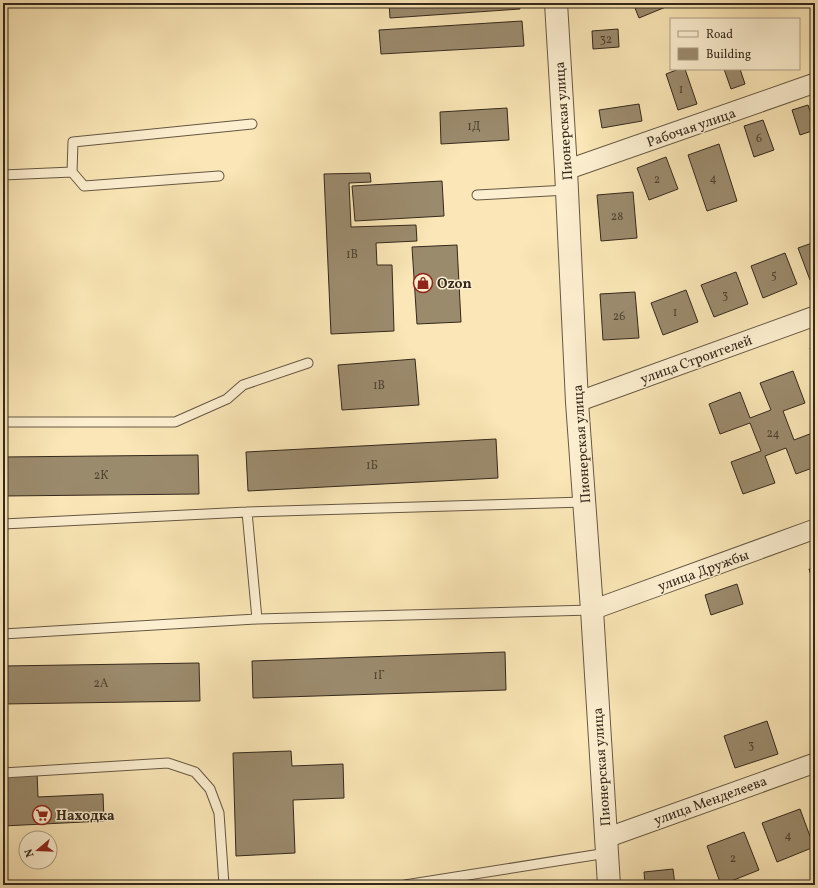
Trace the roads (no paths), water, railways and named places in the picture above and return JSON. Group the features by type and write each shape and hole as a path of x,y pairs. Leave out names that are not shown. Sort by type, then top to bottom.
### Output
{"street":[{"name":"Пионерская улица","path":"556,3 567,180 577,402 592,610 609,885"},
{"name":"Рабочая улица","path":"567,180 815,83"},
{"name":"улица Строителей","path":"577,402 815,316"},
{"name":"улица Дружбы","path":"592,610 815,529"},
{"name":"улица Менделеева","path":"606,845 815,763"}],"lane":[{"path":"220,176 84,186 72,172 73,142 252,124"},
{"path":"3,176 72,172"},
{"path":"477,195 567,180"},
{"path":"3,422 175,422 227,399 244,385 308,364"},
{"path":"3,524 247,512 584,502"},
{"path":"247,512 257,620"},
{"path":"3,634 257,620 592,610"},
{"path":"3,773 168,763 195,772 210,789 219,814 224,885"},
{"path":"405,885 606,845"}],"place":[{"name":"Ozon","path":"423,283"},
{"name":"Находка","path":"42,815"}]}
